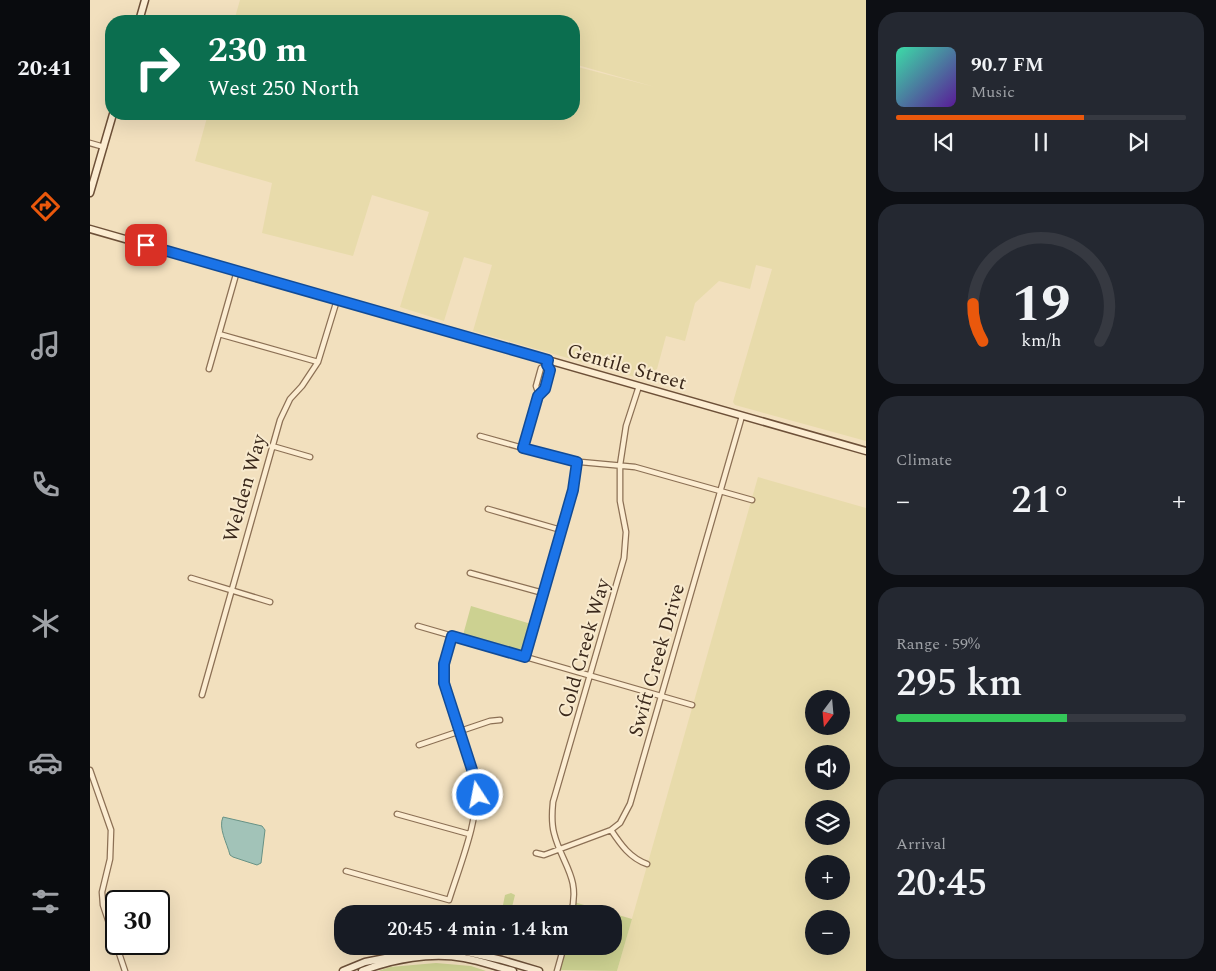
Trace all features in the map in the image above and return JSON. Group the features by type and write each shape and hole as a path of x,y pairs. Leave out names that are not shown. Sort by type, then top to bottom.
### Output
{"main road":[{"path":"141,15 146,0"},
{"path":"90,193 111,120"},
{"name":"Gentile Street","path":"90,229 548,363 638,386 866,451"},
{"path":"343,971 365,962 431,949 467,952 539,971"},
{"path":"362,971 400,960 431,956 463,958 513,971"}],"street":[{"path":"90,143 104,147"},
{"path":"209,369 237,271"},
{"name":"Welden Way","path":"202,695 280,420 290,399 302,386 318,362 337,300"},
{"path":"219,334 318,362"},
{"path":"523,448 538,396 536,386 541,368 548,363 550,370 545,389 538,396"},
{"name":"Cold Creek Way","path":"573,905 575,888 552,823 553,802 624,558 626,532 620,501 620,465 626,426 638,386"},
{"name":"Swift Creek Drive","path":"612,830 620,823 630,804 742,416"},
{"path":"480,436 577,462 635,467 752,500"},
{"path":"272,446 310,458"},
{"path":"525,657 573,490 577,462"},
{"path":"488,509 561,530"},
{"path":"470,573 543,593"},
{"path":"191,578 270,602"},
{"path":"418,626 692,704"},
{"path":"346,871 449,900 476,811 478,795 476,782 444,683 444,664 452,636"},
{"path":"419,745 460,733 490,721 500,720"},
{"path":"90,770 111,830 110,859 103,886 103,905 125,971"},
{"path":"396,814 469,834"},
{"path":"536,853 544,855 612,830 637,864 647,864"},
{"path":"558,970 562,955"}],"shaded area":[{"path":"240,0 866,0 866,441 735,405 733,402 772,269 756,265 750,289 719,281 695,303 685,341 666,336 657,369 638,378 473,331 492,265 464,257 444,321 400,307 429,212 372,195 353,256 262,233 272,183 195,161 206,120 580,120 580,68 655,87 580,66 580,15 236,15"},
{"path":"758,477 866,508 866,971 617,971"}],"green space":[{"path":"471,606 531,624 523,649 519,652 463,635"},
{"path":"511,893 515,895 512,905 503,905 505,895"},
{"path":"574,902 584,905 573,905"},
{"path":"622,916 632,919 622,954"},
{"path":"561,955 622,955 617,971 557,970"},
{"path":"436,963 471,966 486,971 378,971 390,967"}],"water":[{"path":"223,817 262,826 265,830 261,863 257,865 230,855 222,831"}],"route":[{"path":"146,245 548,360 547,365 550,370 545,389 538,396 523,448 577,462 573,490 525,657 452,636 444,664 444,683 476,782 478,795"}]}
